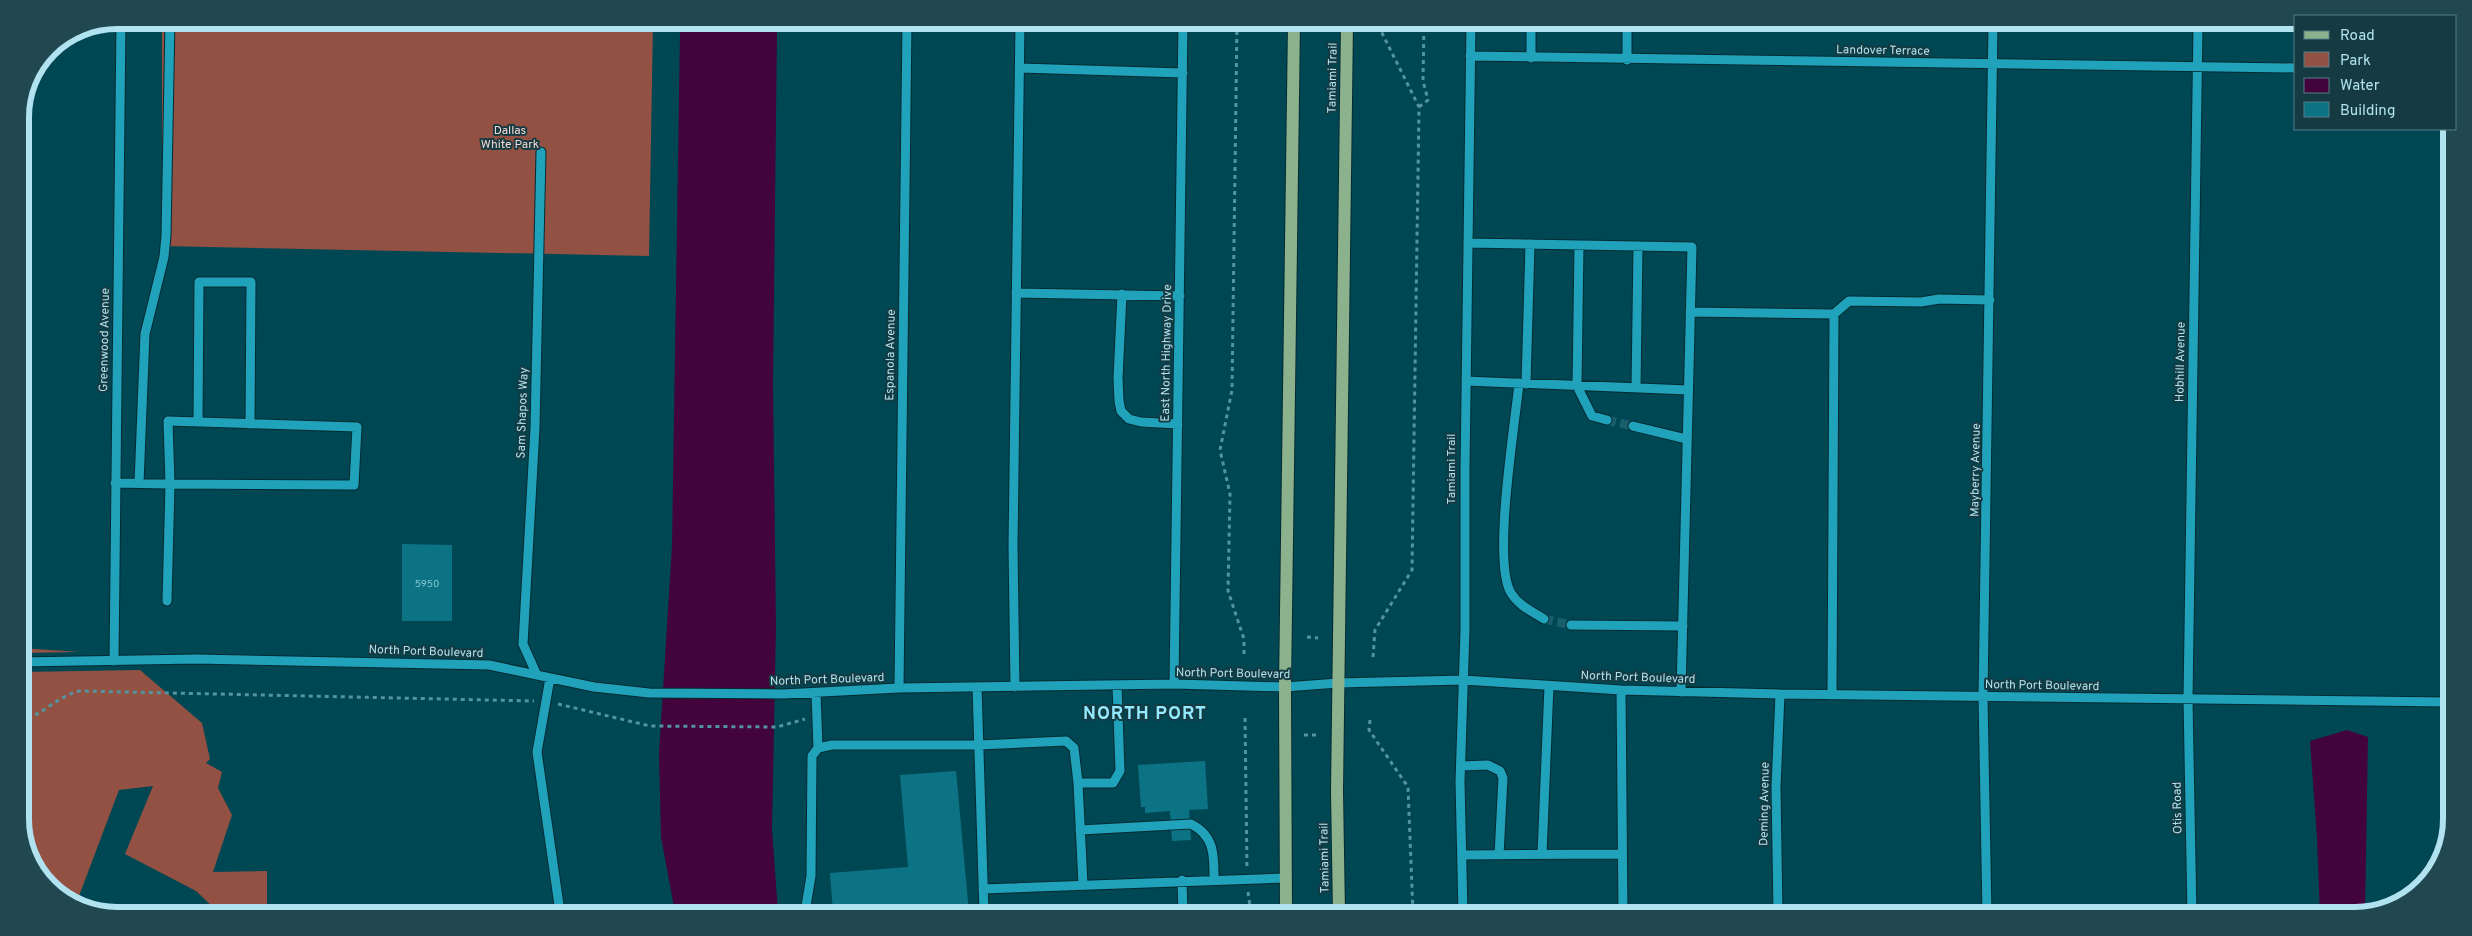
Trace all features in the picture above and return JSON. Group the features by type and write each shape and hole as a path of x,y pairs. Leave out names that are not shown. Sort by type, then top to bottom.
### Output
{"main road":[{"path":"1286,907 1285,687 1294,29"},
{"name":"Tamiami Trail","path":"1339,907 1338,683 1346,29"}],"street":[{"name":"Greenwood Avenue","path":"114,660 121,29"},
{"path":"139,483 144,334 164,257 166,236 170,29"},
{"name":"Espanola Avenue","path":"898,688 907,29"},
{"path":"1015,687 1013,546 1020,29"},
{"name":"East North Highway Drive","path":"1174,684 1183,29"},
{"name":"Tamiami Trail","path":"1463,907 1461,766 1465,630 1471,29"},
{"path":"1531,29 1531,58"},
{"path":"1627,29 1627,60"},
{"name":"Mayberry Avenue","path":"1986,907 1983,696 1993,29"},
{"name":"Hobhill Avenue","path":"2188,699 2198,29"},
{"name":"Landover Terrace","path":"1470,56 1627,60 2294,68"},
{"path":"1020,68 1183,73"},
{"name":"Sam Shapos Way","path":"536,673 523,644 535,428 541,152"},
{"path":"1468,243 1692,247 1682,692"},
{"path":"1530,244 1523,383 1505,515 1504,573 1510,592 1518,602 1544,619"},
{"path":"1579,245 1577,386 1592,416 1607,420"},
{"path":"1636,388 1638,246"},
{"path":"198,421 199,282 251,282 250,424"},
{"path":"1016,293 1180,296"},
{"path":"1122,294 1118,378 1121,411 1129,419 1141,422 1178,424"},
{"path":"1690,312 1834,314 1849,301 1921,302 1939,298 1990,300"},
{"path":"1832,694 1834,314"},
{"path":"1466,381 1688,390"},
{"path":"115,483 170,484 354,485 357,427 168,421 170,484 167,601"},
{"path":"1633,426 1687,440"},
{"path":"1571,625 1683,626"},
{"name":"North Port Boulevard","path":"29,662 114,660 489,665 536,673 550,678 594,687 649,693 783,694 898,688 1174,684 1285,687 1338,683 1463,680 1682,692 2443,702"},
{"path":"550,678 537,752 559,907"},
{"path":"1078,783 1113,783 1120,771 1117,685"},
{"path":"1542,854 1549,686"},
{"path":"977,687 984,907"},
{"path":"1620,690 1623,907"},
{"path":"806,907 811,876 812,756 818,748 816,693"},
{"name":"Deming Avenue","path":"1778,907 1776,787 1780,694"},
{"name":"Otis Road","path":"2188,699 2192,907"},
{"path":"818,748 832,745 979,745 1066,741 1074,748 1078,783 1083,884"},
{"path":"1461,766 1488,764 1500,771 1503,778 1498,855"},
{"path":"1080,830 1191,824 1203,832 1212,845 1214,879"},
{"path":"1462,855 1622,854"},
{"path":"983,888 1285,878"},
{"path":"1182,880 1183,907"}],"path":[{"path":"1238,29 1232,390 1220,450 1230,494 1228,590 1244,639 1244,655"},
{"path":"1373,657 1375,630 1412,570 1419,107 1380,29"},
{"path":"1419,107 1428,100 1423,81 1424,29"},
{"path":"1307,637 1318,638"},
{"path":"29,717 58,698 80,691 546,701 650,726 777,727 807,718 817,718"},
{"path":"1245,718 1247,879 1250,907"},
{"path":"1370,720 1370,730 1408,787 1413,907"},
{"path":"1304,735 1317,735"}],"green space":[{"name":"Dallas White Park","path":"162,29 653,29 649,256 162,246"},
{"path":"29,649 80,652 29,653"},
{"path":"140,670 202,723 210,759 206,763 222,772 218,788 232,815 213,872 267,871 267,907 213,907 196,891 125,854 153,786 119,790 78,898 54,882 35,853 30,837 29,672"}],"water":[{"path":"777,29 773,385 776,627 772,829 778,907 674,907 661,837 659,754 672,546 680,32"},
{"path":"2347,730 2368,737 2365,906 2320,907 2310,741"}],"building":[{"path":"402,544 452,545 452,621 402,621"},
{"path":"1205,761 1208,809 1189,810 1191,840 1172,841 1170,811 1145,813 1145,807 1141,807 1138,765"},
{"path":"956,771 968,907 833,907 830,873 908,867 900,775"}],"tunnel":[{"path":"1607,420 1633,426"},
{"path":"1544,619 1571,625"}],"district":[{"name":"NORTH PORT","path":"1145,713"}]}
